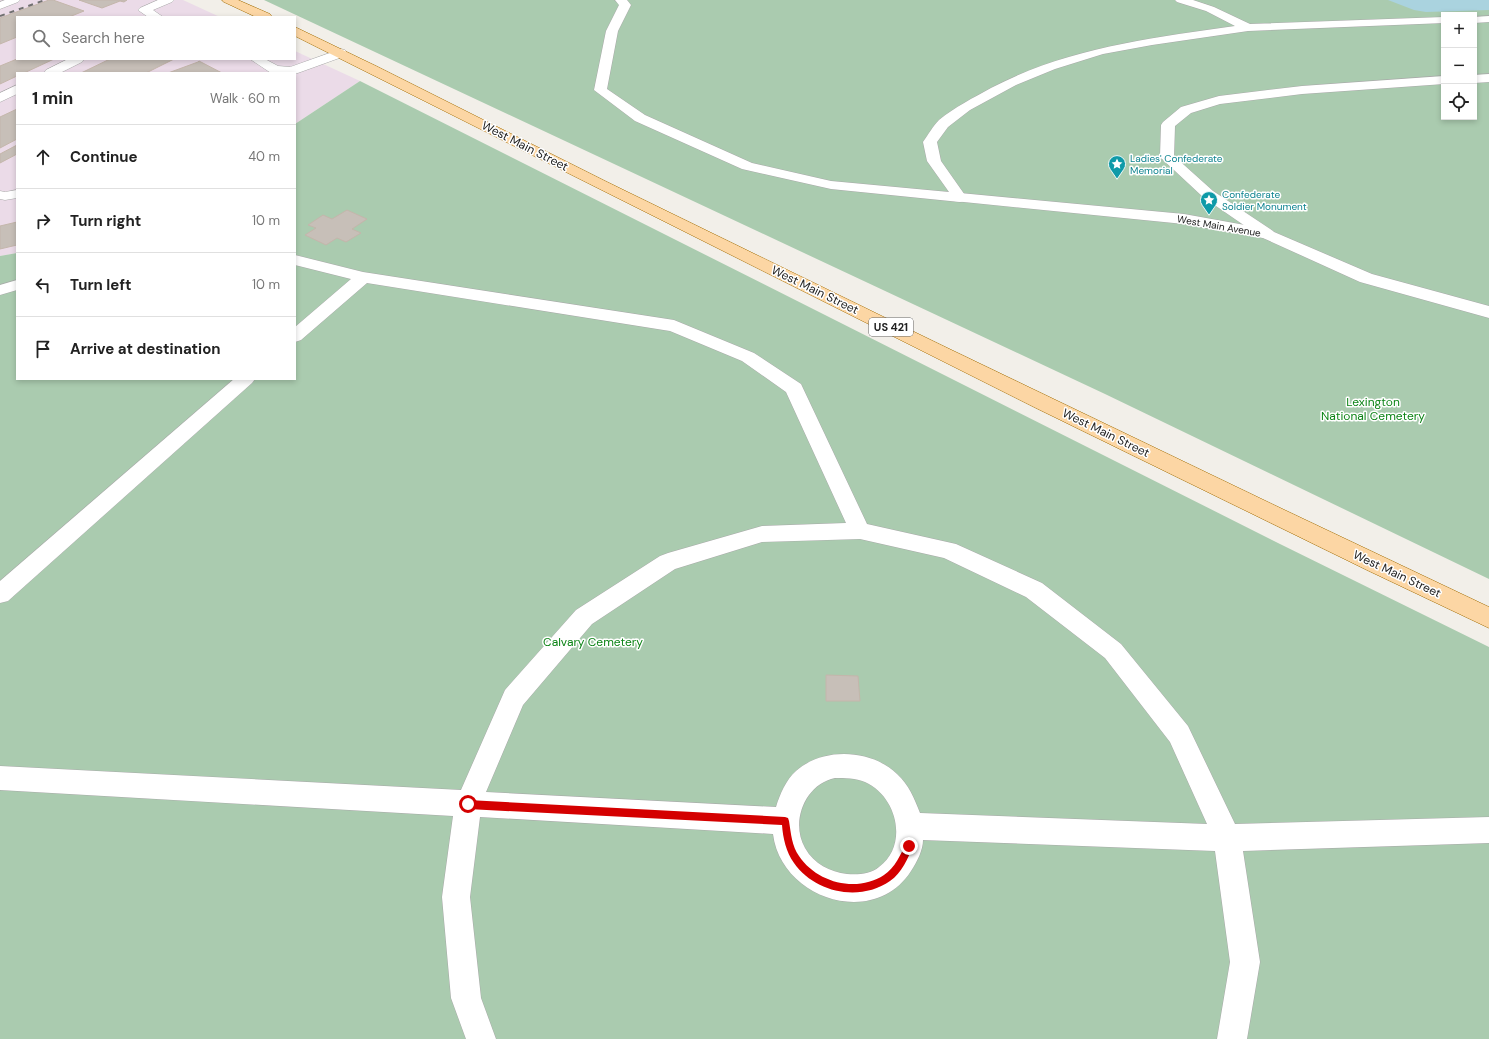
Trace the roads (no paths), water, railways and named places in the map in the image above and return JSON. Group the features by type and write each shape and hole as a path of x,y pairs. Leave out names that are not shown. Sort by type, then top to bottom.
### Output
{"main road":[{"path":"228,0 264,16"},
{"name":"West Main Street","path":"296,31 598,183 1262,510 1489,618"}],"street":[{"name":"West Main Avenue","path":"960,198 1184,220 1267,234 1366,278 1489,312"}],"lane":[{"path":"0,6 14,0"},
{"path":"155,16 144,10 168,0"},
{"path":"621,0 625,5 612,31 600,90 640,118 747,166 831,185 960,198"},
{"path":"1181,0 1210,10 1248,28"},
{"path":"960,198 934,161 930,142 943,124 965,107 1012,82 1051,66 1101,51 1152,41 1248,28 1441,20"},
{"path":"1477,20 1489,20"},
{"path":"258,60 276,70 291,71 341,53"},
{"path":"52,72 76,60"},
{"path":"1477,79 1489,78"},
{"path":"1267,234 1208,194 1167,157 1168,125 1186,110 1219,100 1302,90 1441,80"},
{"path":"0,98 16,90"},
{"path":"0,195 5,196 16,194"},
{"path":"296,260 363,277 674,326 748,357 794,388 860,531"},
{"path":"296,335 363,277"},
{"path":"0,290 16,285"},
{"path":"0,594 245,380"},
{"path":"481,1039 466,998 456,897 468,804 514,698 584,617 668,562 762,534 860,531 948,550 1034,590 1113,651 1179,734 1227,838 1245,962 1232,1039"},
{"path":"835,766 856,766 876,774 893,787 905,805 911,826 909,846 901,863 888,878 870,886 850,889 830,884 811,874 797,860 788,841 785,821 789,801 800,784 816,771 835,766"},
{"path":"0,778 785,821"},
{"path":"911,826 1227,838 1489,830"}],"water":[{"path":"1388,0 1489,0 1489,10 1426,12 1414,10"}],"railway":[{"path":"0,16 45,0"}],"place":[{"name":"Ladies' Confederate Memorial","path":"1117,179"},
{"name":"Confederate Soldier Monument","path":"1209,215"}],"park label":[{"name":"Lexington National Cemetery","path":"1373,409"},
{"name":"Calvary Cemetery","path":"593,642"}]}
